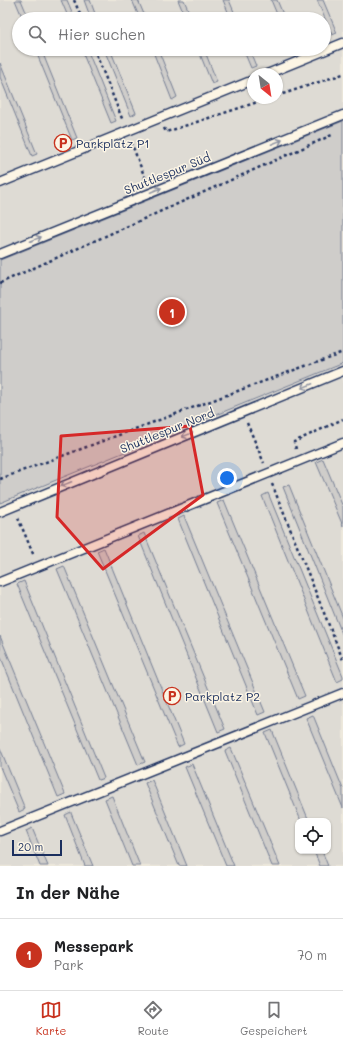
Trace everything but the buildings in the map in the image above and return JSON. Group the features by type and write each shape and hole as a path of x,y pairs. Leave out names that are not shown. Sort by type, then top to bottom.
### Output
{"lane":[{"path":"331,48 343,43"},
{"path":"282,68 311,56"},
{"path":"0,183 247,82"},
{"name":"Shuttlespur Süd","path":"0,254 343,115"},
{"name":"Shuttlespur Nord","path":"0,512 343,371"},
{"path":"0,582 343,443"},
{"path":"0,831 343,693"}],"path":[{"path":"74,0 79,12"},
{"path":"97,56 151,192"},
{"path":"283,94 343,74"},
{"path":"160,118 166,132 252,104"},
{"path":"0,283 336,133"},
{"path":"0,479 343,352"},
{"path":"242,412 343,660"},
{"path":"301,460 294,442 343,419"},
{"path":"14,506 38,566"}],"highlighted area":[{"path":"190,426 203,495 103,569 57,517 61,436"}],"shaded area":[{"path":"0,0 343,0 343,866 0,866"},
{"path":"15,0 21,0 26,12 20,12"},
{"path":"61,0 67,0 72,12 66,12"},
{"path":"84,0 90,0 94,12 88,12"},
{"path":"132,0 138,0 143,12 137,12"},
{"path":"178,0 184,0 189,12 183,12"},
{"path":"223,0 229,0 234,12 228,12"},
{"path":"271,0 277,0 282,12 276,12"},
{"path":"317,0 323,0 328,12 322,12"},
{"path":"331,19 337,33 332,35 331,33"},
{"path":"38,56 44,56 77,138 72,140"},
{"path":"84,56 90,56 116,121 111,123"},
{"path":"107,56 113,56 136,113 131,116"},
{"path":"155,56 161,56 177,97 172,100"},
{"path":"201,56 207,56 217,82 212,84"},
{"path":"246,56 252,56 256,66 251,68"},
{"path":"0,63 37,154 32,156 0,77"},
{"path":"343,121 343,363 0,503 0,260"},
{"path":"323,459 343,507 343,526 316,462"},
{"path":"289,485 343,618 343,636 283,487"},
{"path":"268,493 343,676 343,679 337,682 262,496"},
{"path":"224,500 305,696 298,699 217,503"},
{"path":"184,516 265,712 258,715 178,519"},
{"path":"144,533 225,729 218,732 138,536"},
{"path":"104,548 184,744 178,747 97,551"},
{"path":"64,566 145,762 138,765 57,569"},
{"path":"24,581 104,778 98,780 17,584"},
{"path":"0,636 65,794 58,797 0,655"},
{"path":"313,715 343,789 343,808 306,718"},
{"path":"272,730 308,818 300,818 265,733"},
{"path":"0,748 25,809 19,812 0,767"},
{"path":"231,748 280,866 272,866 225,751"},
{"path":"192,764 234,866 226,866 185,767"},
{"path":"152,780 187,866 179,866 145,783"},
{"path":"112,796 140,866 132,866 105,799"},
{"path":"71,812 93,866 85,866 65,815"},
{"path":"32,828 48,866 40,866 26,831"},
{"path":"315,854 323,854 328,866 320,866"}],"place":[{"name":"Parkplatz P1","path":"63,143"},
{"name":"Messepark","path":"172,312"},
{"name":"Parkplatz P2","path":"172,696"}]}
